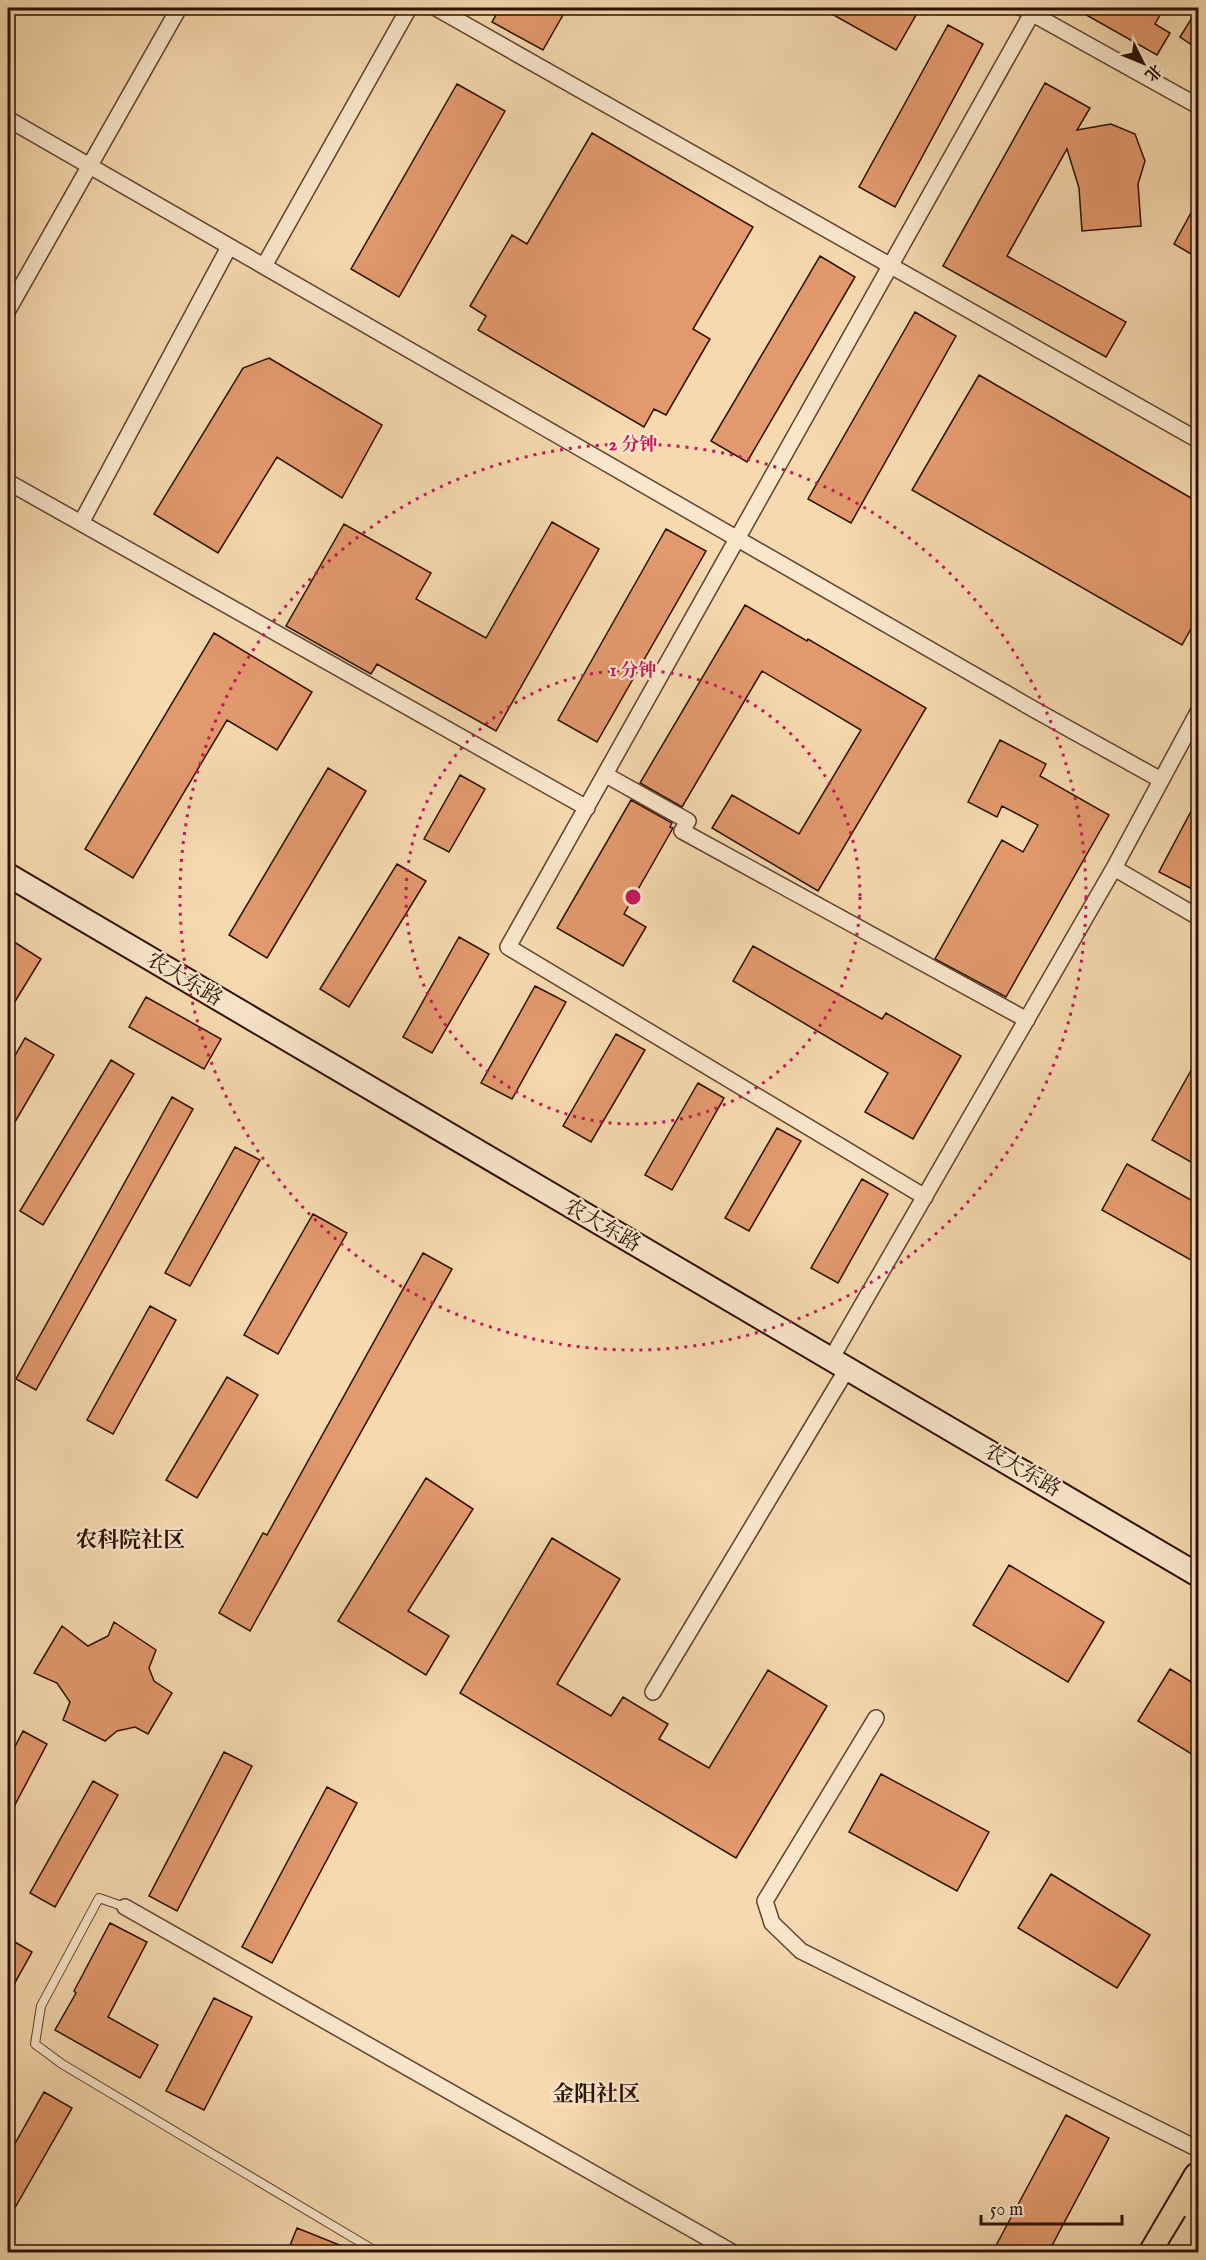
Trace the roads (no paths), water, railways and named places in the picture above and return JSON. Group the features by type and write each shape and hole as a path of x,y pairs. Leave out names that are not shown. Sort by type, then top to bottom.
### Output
{"highway":[{"path":"1154,2253 1198,2176"},
{"path":"1181,2253 1198,2224"}],"main road":[{"name":"农大东路","path":"8,876 1198,1575"}],"street":[{"path":"8,310 179,8"},
{"path":"264,266 409,8"},
{"path":"436,8 1198,440"},
{"path":"925,1197 508,947 890,265 1029,9 1198,106"},
{"path":"8,119 1035,710 1161,780"},
{"path":"81,523 229,247"},
{"path":"8,482 587,808"},
{"path":"653,1692 839,1364 925,1197 1114,868 1198,712"},
{"path":"606,775 688,821 682,831 1027,1020"},
{"path":"1114,868 1198,917"},
{"path":"876,1718 765,1901 772,1923 801,1951 1198,2149"},
{"path":"125,1907 732,2253"}],"lane":[{"path":"125,1907 99,1898 41,2006 35,2044 62,2064 377,2253"}],"district":[{"name":"农科院社区","path":"130,1541"},
{"name":"金阳社区","path":"596,2095"}]}
